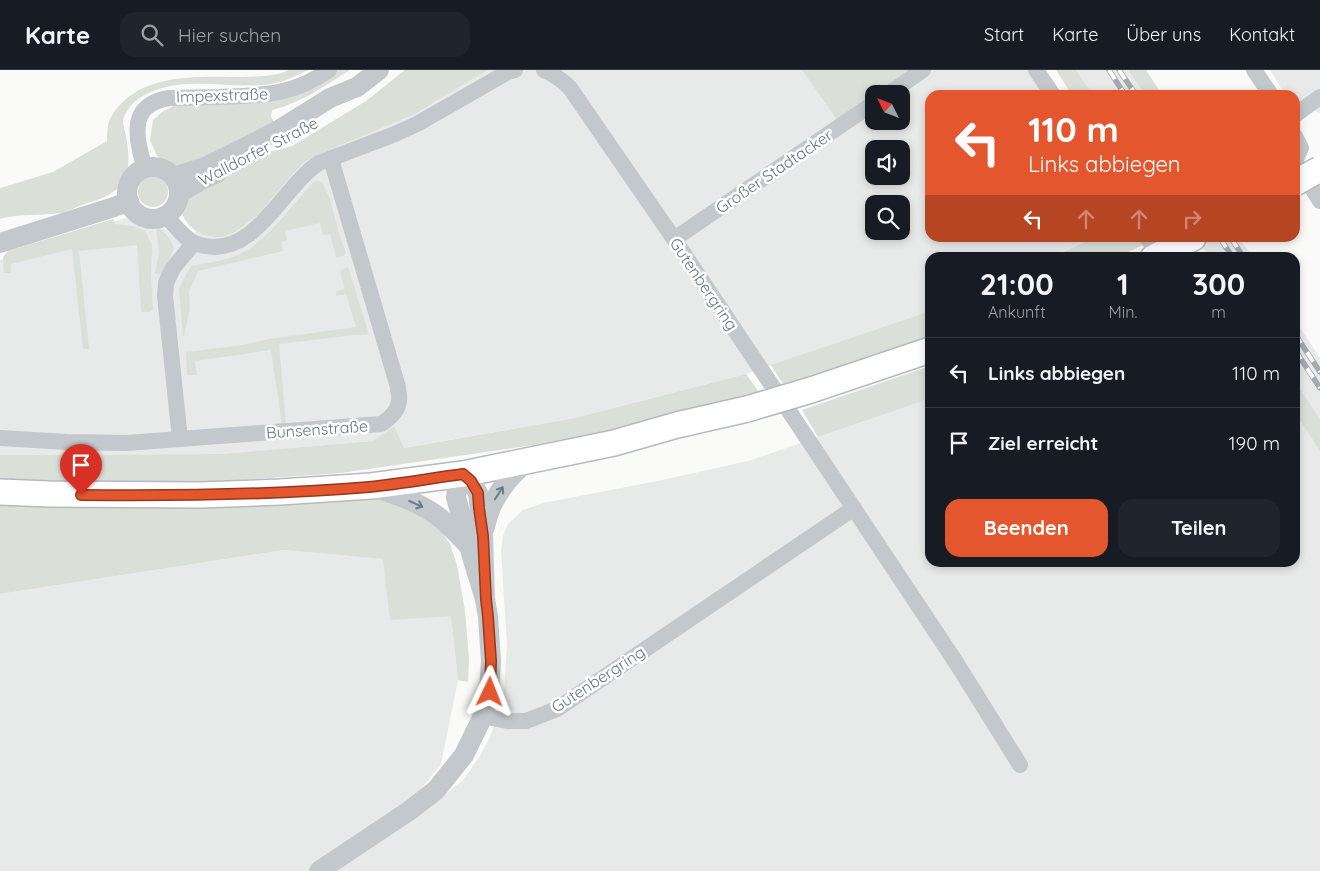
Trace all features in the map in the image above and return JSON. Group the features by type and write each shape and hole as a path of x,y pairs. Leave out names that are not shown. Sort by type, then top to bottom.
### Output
{"main road":[{"path":"1300,180 1320,169"},
{"path":"1150,246 1172,242"},
{"path":"0,492 201,495 280,492 370,486 463,474 614,443 677,425 746,409 812,390 925,352"}],"street":[{"name":"Impexstraße","path":"145,168 137,130 138,118 147,106 159,99 274,94 304,85 329,70"},
{"name":"Walldorfer Straße","path":"176,185 205,167 282,128 330,98 357,87 379,70"},
{"path":"166,216 194,243 214,248 227,246 239,240 264,221 310,169 319,163 417,124 508,72 516,70"},
{"name":"Gutenbergring","path":"544,70 551,73 570,88 674,239 957,664 1020,765"},
{"path":"901,85 922,70"},
{"path":"1036,70 1050,90"},
{"path":"1254,70 1268,90"},
{"path":"1300,111 1320,97"},
{"name":"Großer Stadtacker","path":"674,239 865,109"},
{"name":"Bunsenstraße","path":"0,438 127,443 381,424 390,419 399,401 398,387 331,159"},
{"path":"145,168 164,169 176,185 178,202 166,216 158,218 151,219 137,213 132,208 127,195 129,184 135,174 145,168"},
{"path":"1300,169 1320,200"},
{"path":"0,242 114,208 129,201"},
{"path":"180,439 165,296 166,283 173,268 194,243"},
{"path":"476,541 497,495 516,471 530,459"},
{"path":"319,871 436,790 464,755 483,716 490,692 491,661 486,599 476,541 478,493 471,481 463,474"},
{"path":"370,486 396,494 427,509 450,526 476,541"},
{"name":"Gutenbergring","path":"483,716 507,721 526,721 557,709 854,508"}],"shaded area":[{"path":"289,70 308,70 276,83 259,85 191,84 158,90 141,97 135,101 125,114 123,123 128,150 128,164 125,178 117,189 104,197 64,212 0,219 0,188 53,172 107,141 109,123 114,113 131,95 145,87 177,79 266,76"},
{"path":"334,70 350,70 303,98 272,110 271,117 276,125 233,146 180,167 170,165 157,156 150,140 153,120 162,112 177,104 213,103"},
{"path":"405,70 488,70 413,115 315,156 305,162 258,215 235,232 224,237 204,235 196,231 184,218 181,209 183,201 205,182 272,151 292,146 366,101"},
{"path":"488,70 802,70 838,120 865,102 865,130 910,130 910,85 891,85 913,70 1031,70 1044,90 925,90 925,242 1084,242 1061,252 925,252 925,313 746,374 575,418 403,448 394,426 373,441 221,454 0,455 0,260 75,233 126,218 164,228 180,242 196,231 213,237 224,237 235,232 258,215 305,162 315,156 413,115"},
{"path":"802,70 913,70 891,85 865,85 865,102 838,121"},
{"path":"1056,70 1076,70 1090,90 1069,90"},
{"path":"1076,70 1128,70 1142,90 1090,90"},
{"path":"1128,70 1146,70 1159,90 1142,90"},
{"path":"1270,70 1320,70 1320,113 1300,105 1300,90 1283,90"},
{"path":"153,177 164,181 168,192 164,203 153,207 142,203 138,192 142,181"},
{"path":"315,181 322,182 330,199 346,253 343,256 336,257 330,234 323,235 320,223 285,231 287,240 281,242 283,251 198,271 189,292 190,307 183,336 179,289 191,266 228,259 245,251 277,224"},
{"path":"113,219 115,224 133,226 145,231 152,245 153,309 150,312 142,312 141,310 137,245 79,251 89,349 83,349 72,249 11,264 11,273 4,273 3,257 8,251"},
{"path":"156,227 167,236 174,248 162,275 155,273 159,253"},
{"path":"1084,242 1144,242 1145,244 1128,252 1063,252"},
{"path":"1198,242 1242,242 1249,252 1206,252"},
{"path":"348,267 369,335 279,344 286,424 282,424 271,350 195,361 197,375 187,375 186,352 356,327 346,294 336,296 336,292 345,289 340,272"},
{"path":"925,313 925,341 783,384 771,365"},
{"path":"1300,328 1320,358 1320,419 1300,389"},
{"path":"925,368 925,400 906,407 818,437 802,410"},
{"path":"746,374 759,392 703,410 534,445 341,473 164,485 0,483 0,455 221,454 373,441 394,426 404,448 575,418"},
{"path":"1300,389 1320,419 1320,451 1300,421"},
{"path":"925,400 925,567 1300,567 1300,421 1320,451 1320,871 0,871 0,594 284,550 384,559 451,616 458,680 441,764 379,841 463,780 480,756 491,735 504,693 507,644 501,551 503,536 508,524 523,510 543,503 658,481 748,461"},
{"path":"381,499 416,510 441,531 450,544 457,565 465,611 469,658 468,682 458,680 451,616 390,620 383,559 284,550 0,594 0,502 294,505"}],"railway":[{"path":"1109,70 1122,90"},
{"path":"1119,70 1133,90"},
{"path":"1223,242 1229,252"},
{"path":"1234,242 1240,252"},
{"path":"1300,342 1320,372"},
{"path":"1300,358 1320,388"}],"route":[{"path":"81,495 201,495 280,492 370,486 463,474 471,481 478,493 483,536 491,661 490,692"}]}
